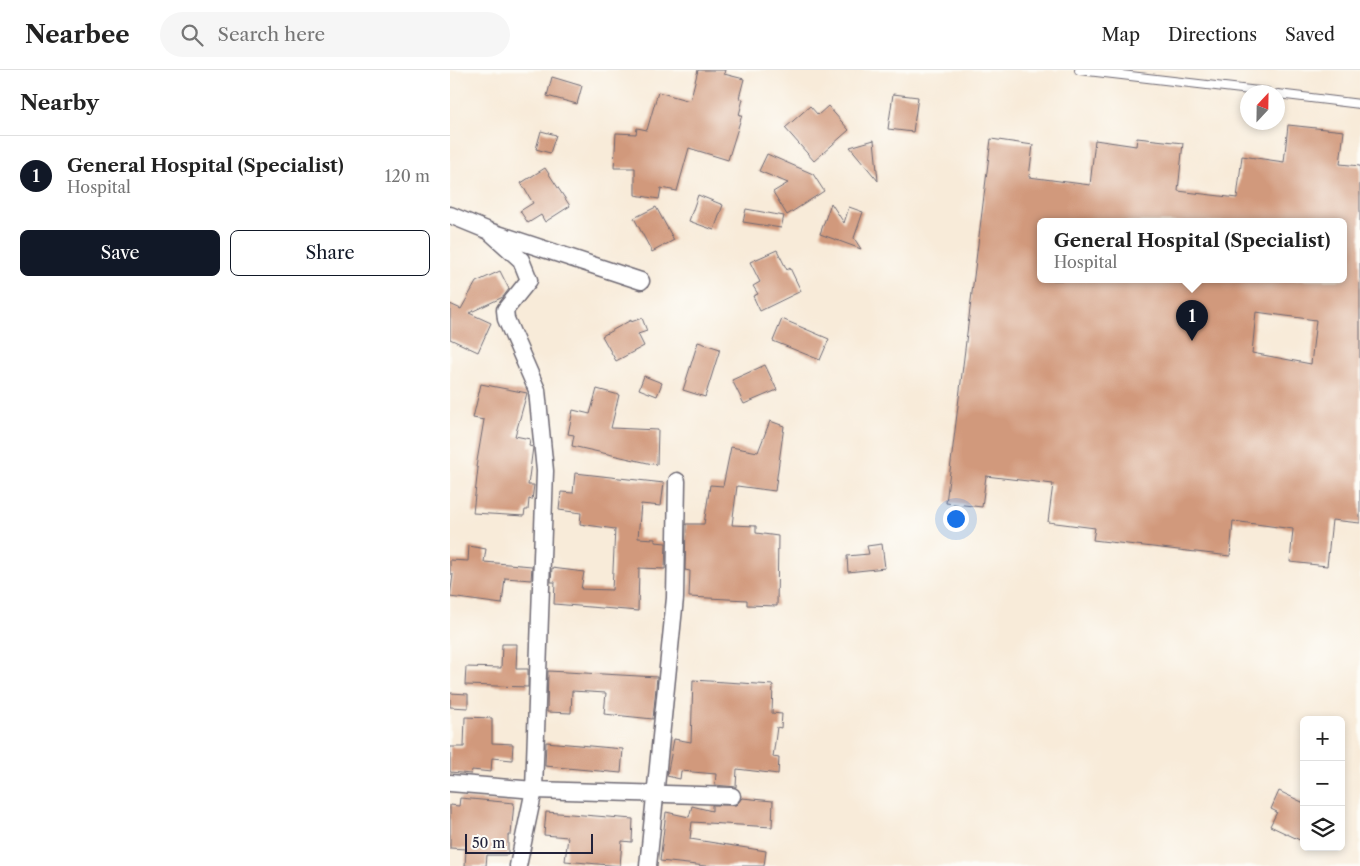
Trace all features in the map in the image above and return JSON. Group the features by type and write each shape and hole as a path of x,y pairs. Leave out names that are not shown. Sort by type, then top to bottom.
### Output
{"street":[{"path":"450,215 489,231 641,281"},
{"path":"489,231 521,260 529,280 505,310 506,319 537,390 544,471 534,790 518,866"},
{"path":"648,866 675,598 677,481"},
{"path":"450,783 534,790 732,796"}],"lane":[{"path":"1079,70 1240,89"},
{"path":"1285,95 1360,104"}],"building":[{"path":"698,70 725,70 724,74 744,79 739,98 743,99 739,115 742,115 728,160 689,148 677,191 661,188 659,199 635,195 635,168 614,168 616,133 636,134 637,128 647,130 658,92 690,101"},
{"path":"552,77 582,86 577,104 547,96"},
{"path":"893,94 918,97 913,132 888,129"},
{"path":"810,106 818,115 828,106 849,130 814,161 785,128"},
{"path":"1288,125 1344,131 1340,164 1360,166 1360,523 1332,520 1327,566 1290,562 1293,529 1233,521 1230,556 1093,540 1095,528 1048,522 1053,484 986,476 982,507 946,503 991,139 1033,145 1029,177 1090,185 1095,140 1136,146 1137,138 1183,143 1178,191 1237,198 1242,156 1284,162","holes":["1256,312 1316,320 1311,364 1252,353"]},
{"path":"541,131 556,135 550,153 536,149"},
{"path":"874,140 878,181 850,147"},
{"path":"767,154 813,174 824,191 787,215 773,192 788,183 759,171"},
{"path":"545,168 570,206 545,222 541,215 528,223 520,211 533,203 521,183"},
{"path":"698,195 723,205 714,230 689,221"},
{"path":"831,203 844,223 849,207 863,212 854,238 861,249 820,234"},
{"path":"656,207 674,240 652,252 634,218"},
{"path":"746,209 784,216 781,228 743,222"},
{"path":"777,250 787,270 790,268 801,291 760,311 753,296 758,294 753,286 760,282 750,262"},
{"path":"500,271 509,289 503,297 469,313 491,323 478,352 450,339 450,304 461,309 476,282"},
{"path":"642,318 647,331 638,334 644,346 616,361 602,336 631,320 631,322"},
{"path":"782,319 829,339 820,360 773,341"},
{"path":"698,342 720,349 705,397 683,390"},
{"path":"765,365 777,390 744,404 732,380"},
{"path":"644,376 662,383 657,396 639,389"},
{"path":"481,384 527,393 515,436 530,439 529,446 533,447 528,485 534,485 532,500 529,499 528,510 525,510 524,516 473,513 478,468 476,467 484,420 473,418"},
{"path":"597,389 619,395 611,428 658,430 657,465 572,446 574,435 568,434 573,410 590,414"},
{"path":"770,421 784,426 775,491 737,486 732,525 756,526 756,533 778,536 777,606 747,605 747,600 689,597 690,571 685,570 686,524 704,524 710,485 723,486 731,447 758,452"},
{"path":"575,473 664,483 661,506 641,504 638,538 655,539 655,542 666,543 665,569 639,568 638,611 554,604 555,582 551,582 552,568 584,572 581,589 612,590 615,529 580,524 581,513 559,510 561,492 573,493"},
{"path":"882,544 885,568 848,572 847,556 869,554 867,546"},
{"path":"469,546 486,549 484,562 532,566 531,580 505,578 502,604 450,597 453,574 450,574 450,560 468,561"},
{"path":"502,644 517,644 516,669 528,669 528,687 465,685 466,667 501,668"},
{"path":"548,671 657,677 653,719 604,714 606,693 572,691 571,713 547,712"},
{"path":"693,680 773,685 772,713 782,714 781,728 777,727 773,757 779,758 778,774 737,769 736,787 715,785 716,774 681,771 680,779 667,776 674,739 691,742"},
{"path":"450,693 468,694 468,708 450,707"},
{"path":"465,717 492,718 492,743 513,744 512,760 492,758 491,772 472,770 471,774 450,772 450,747 464,747"},
{"path":"546,742 623,749 621,773 545,766"},
{"path":"1279,791 1300,801 1300,840 1270,826 1277,812 1271,809"},
{"path":"460,798 514,803 511,835 508,835 508,855 487,855 486,866 465,866 466,849 450,848 450,805 459,806"},
{"path":"742,798 773,801 772,827 692,822 690,839 766,851 764,866 706,866 660,861 666,812 689,817 692,806 712,811 712,805 736,805"},
{"path":"546,812 633,819 632,842 622,841 620,866 565,861 568,837 544,835"}],"place":[{"name":"General Hospital (Specialist)","path":"1192,341"}]}
